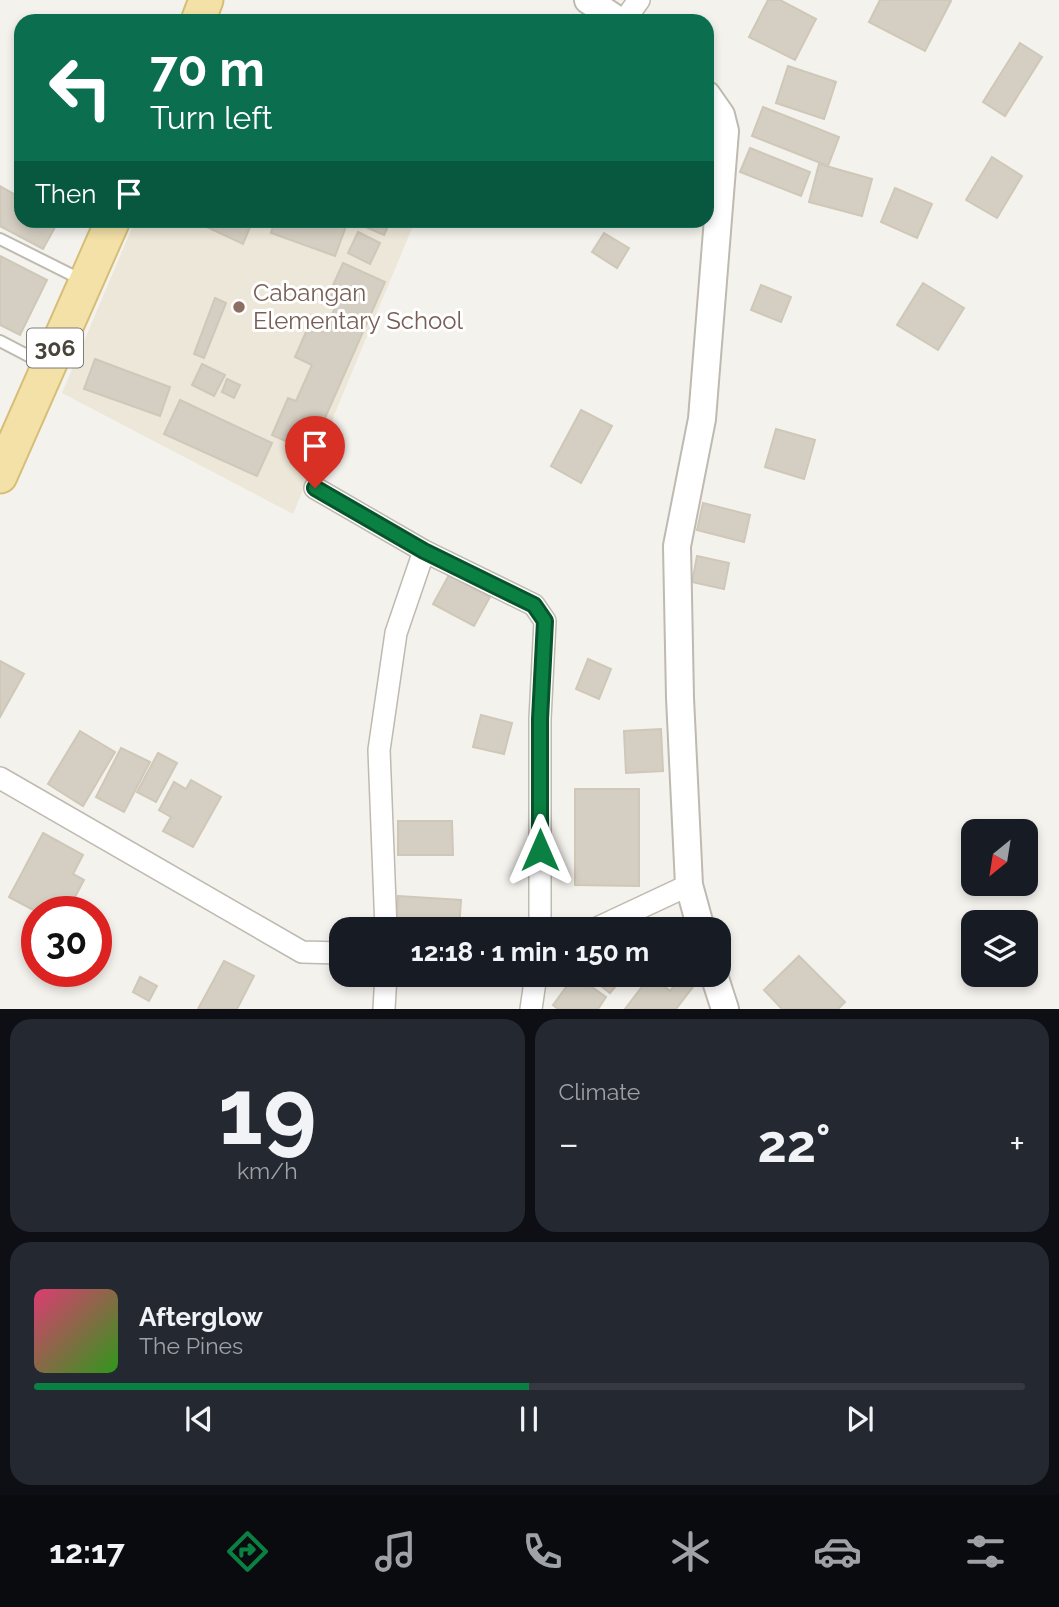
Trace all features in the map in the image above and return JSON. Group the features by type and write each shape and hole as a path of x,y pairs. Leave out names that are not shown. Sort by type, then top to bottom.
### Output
{"main road":[{"name":"306","path":"0,476 110,228"}],"street":[{"path":"588,0 611,14"},
{"path":"628,14 639,0"},
{"path":"698,917 689,885 677,546 702,419 725,131 721,114 714,104"},
{"path":"315,488 424,551 534,605 545,621 540,719 540,917"},
{"path":"386,917 379,750 396,633 424,551"},
{"path":"0,778 302,952 329,953"},
{"path":"621,917 689,885"},
{"path":"384,1009 385,987"},
{"path":"531,1009 534,987"},
{"path":"717,987 725,1009"}],"lane":[{"path":"0,239 86,282"},
{"path":"0,341 47,365"}],"shaded area":[{"name":"Cabangan Elementary School","path":"132,228 412,228 293,514 62,393"}],"building":[{"path":"768,0 780,0 816,19 795,60 749,37"},
{"path":"880,0 951,1 925,51 869,22"},
{"path":"1020,43 1042,57 1005,116 983,102"},
{"path":"788,66 836,82 824,119 776,103"},
{"path":"763,107 839,137 828,166 752,136"},
{"path":"750,148 810,172 801,196 740,172"},
{"path":"992,157 1022,176 997,218 966,200"},
{"path":"819,164 872,179 862,216 809,202"},
{"path":"0,186 14,194 14,228 55,228 43,249 0,226"},
{"path":"895,188 932,204 917,238 881,222"},
{"path":"209,228 250,228 243,244"},
{"path":"273,228 345,228 335,256 271,233"},
{"path":"368,228 387,228 384,235"},
{"path":"358,232 380,243 370,264 348,253"},
{"path":"604,233 629,248 617,268 592,252"},
{"path":"0,256 47,280 20,335 0,325"},
{"path":"343,263 385,282 310,452 272,435 288,398 296,401 312,365 295,357 309,325 324,332 339,299 329,294"},
{"path":"923,283 964,308 938,350 897,325"},
{"path":"761,285 791,297 781,322 751,310"},
{"path":"215,298 226,303 204,358 194,354"},
{"path":"95,359 170,387 160,416 84,389"},
{"path":"202,364 225,375 214,396 192,385"},
{"path":"227,379 240,385 234,398 222,392"},
{"path":"180,400 272,443 257,476 164,434"},
{"path":"581,410 612,426 581,483 551,466"},
{"path":"776,429 815,440 804,479 765,467"},
{"path":"703,503 750,515 744,542 697,530"},
{"path":"697,556 729,563 724,589 692,582"},
{"path":"449,575 490,597 474,626 433,604"},
{"path":"588,659 611,669 599,699 576,689"},
{"path":"0,661 24,674 0,717"},
{"path":"481,715 512,723 504,754 473,747"},
{"path":"661,729 663,771 626,773 624,731"},
{"path":"80,731 115,752 83,806 48,784"},
{"path":"121,748 150,762 124,812 96,797"},
{"path":"158,753 177,763 156,802 137,792"},
{"path":"191,780 221,797 193,847 163,831 171,817 159,810 174,782 186,789"},
{"path":"575,789 639,789 639,886 575,885"},
{"path":"398,821 452,821 453,855 398,855"},
{"path":"43,833 83,855 73,874 84,880 76,896 21,896 21,903 9,897"},
{"path":"398,896 461,900 460,917 397,917"},
{"path":"799,956 845,1002 838,1009 782,1009 764,990"},
{"path":"224,961 254,976 237,1009 198,1009"},
{"path":"140,977 157,986 149,1001 133,992"},
{"path":"566,987 592,987 606,997 598,1009 558,1009 553,1005"},
{"path":"602,987 615,987 610,993"},
{"path":"642,987 665,987 670,991 673,987 693,987 676,1009 625,1009"}],"place":[{"name":"Cabangan Elementary School","path":"239,307"}],"route":[{"path":"315,488 424,551 534,605 545,621 540,719 540,850"}]}
